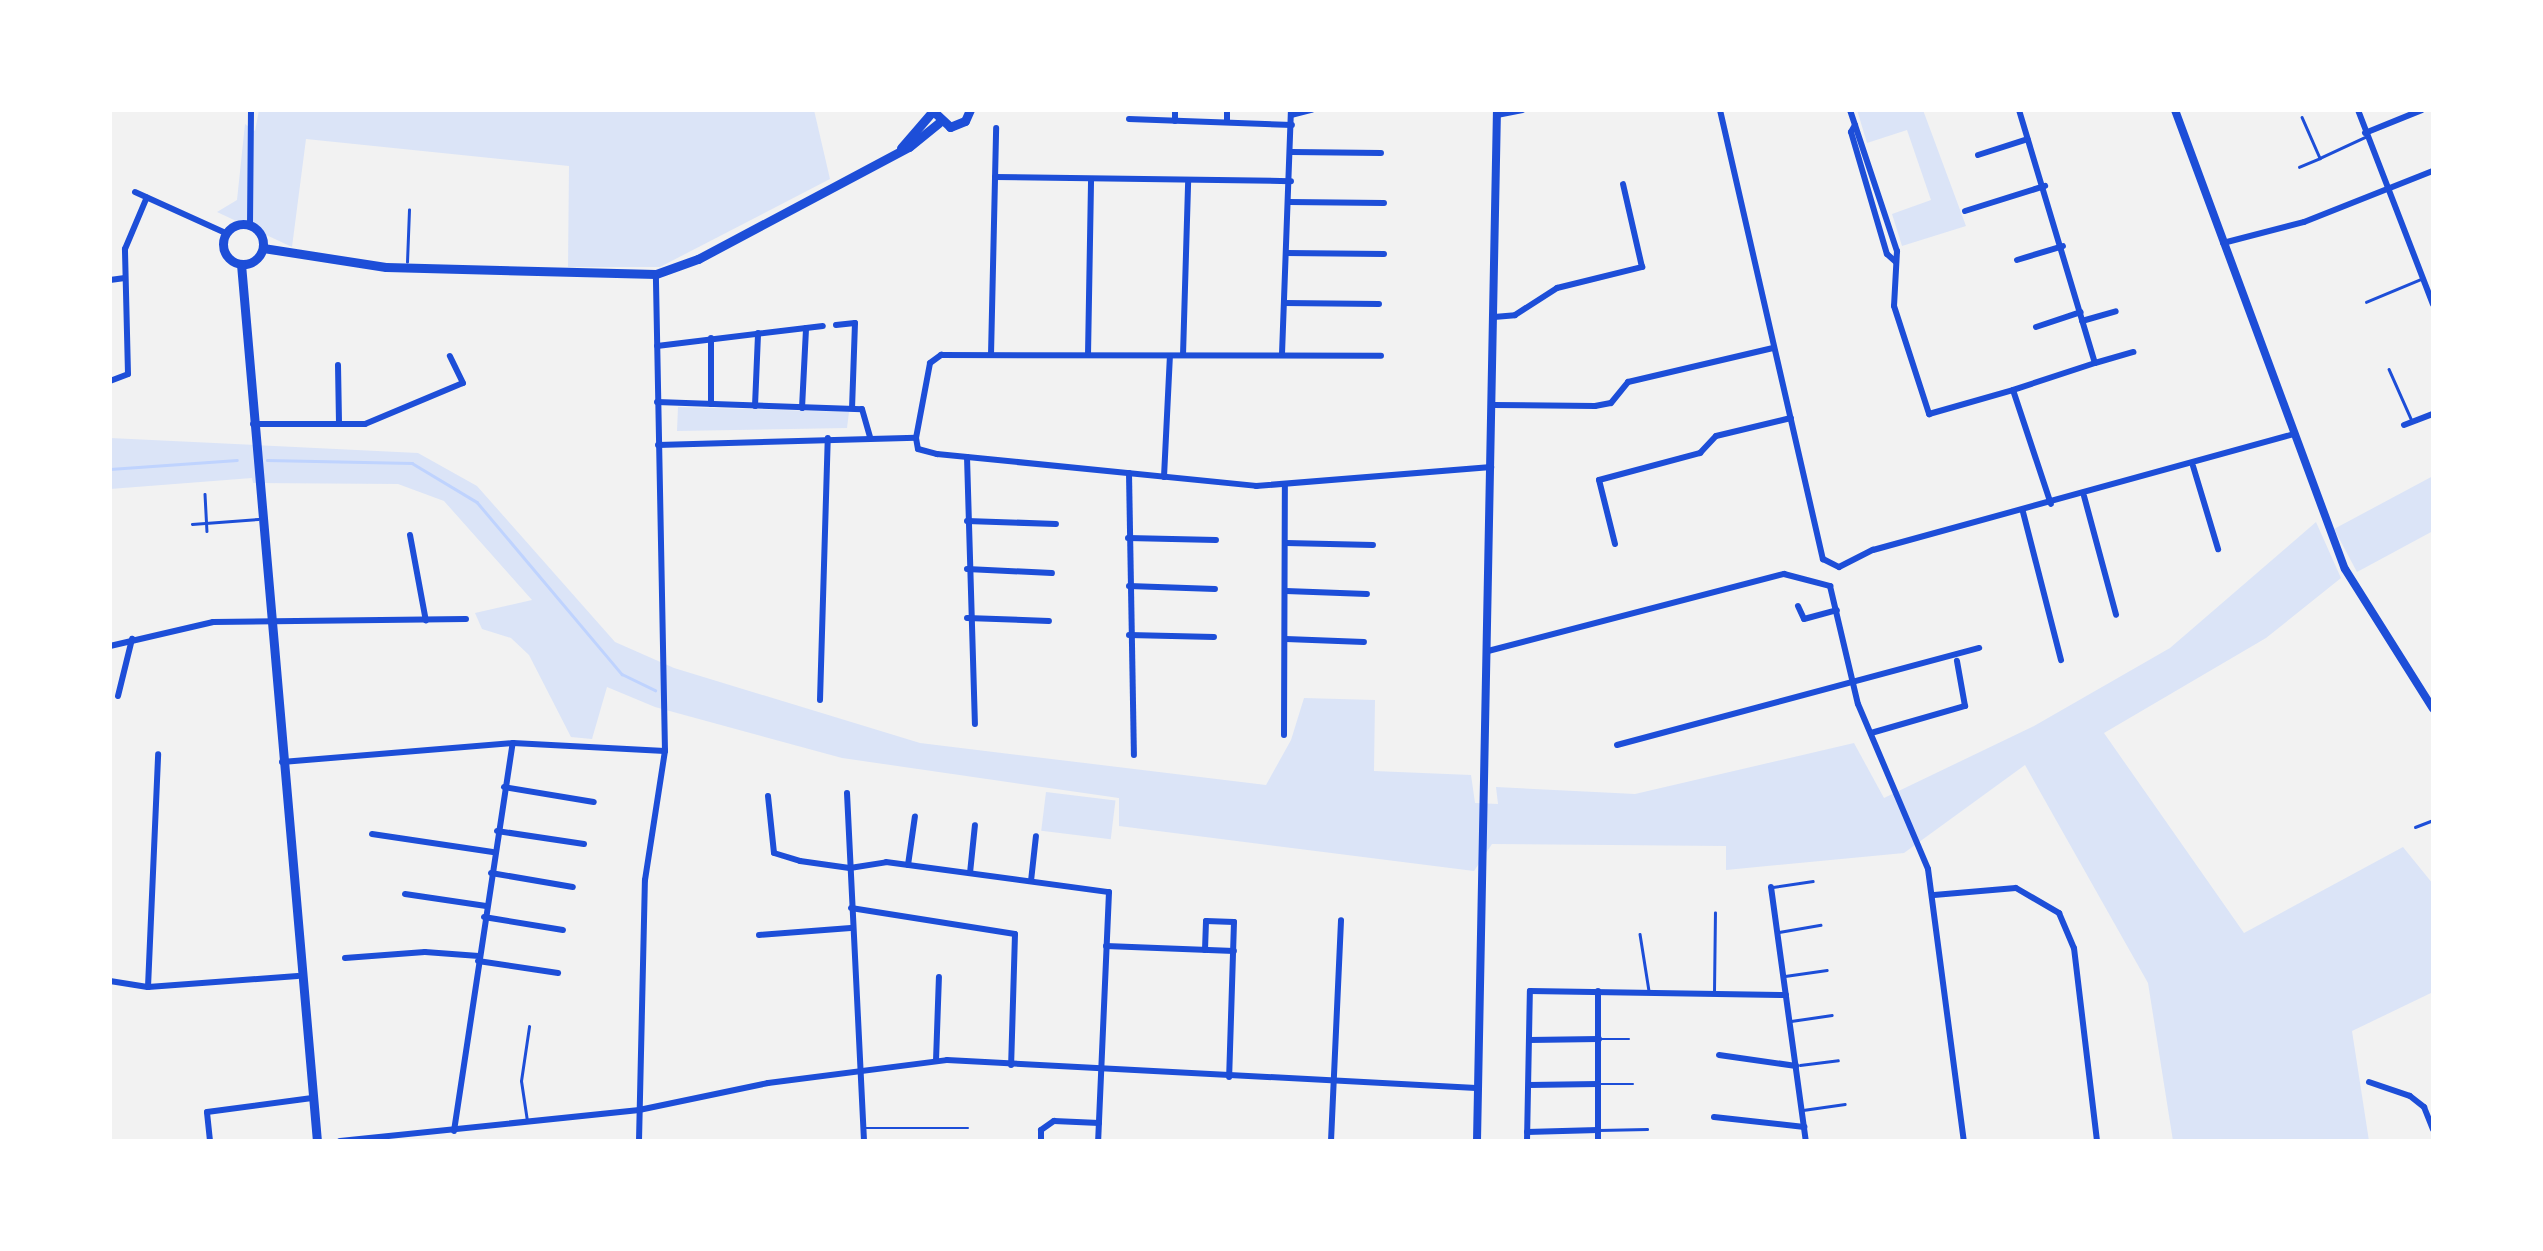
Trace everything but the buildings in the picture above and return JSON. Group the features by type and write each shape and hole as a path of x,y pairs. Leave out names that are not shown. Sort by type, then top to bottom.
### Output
{"main road":[{"path":"241,264 263,248 406,268 656,274 698,259 896,153 939,123 955,126 970,110 978,110"},
{"path":"896,153 932,111 939,123"},
{"path":"241,264 226,254 226,233 250,225 263,248"},
{"path":"241,264 298,976 316,1141"}],"street":[{"path":"250,225 251,110"},
{"path":"1174,110 1175,121"},
{"path":"1226,110 1228,122"},
{"path":"1282,354 1291,113 1311,110"},
{"path":"1477,1141 1493,405 1492,133 1497,112 1522,110"},
{"path":"1720,110 1824,559 1839,567 1873,550 2084,496 2295,434"},
{"path":"1850,110 1897,262 1894,306 1929,414 2134,352"},
{"path":"2019,110 2063,246 2094,363"},
{"path":"2174,110 2345,569 2433,709"},
{"path":"2358,110 2433,304"},
{"path":"2365,135 2421,110"},
{"path":"1129,119 1292,125"},
{"path":"991,355 996,128"},
{"path":"1978,155 2028,138"},
{"path":"1292,152 1382,152"},
{"path":"2223,242 2304,222 2433,171"},
{"path":"995,177 1291,181"},
{"path":"1088,355 1091,180"},
{"path":"1183,355 1188,182"},
{"path":"1494,318 1515,315 1557,288 1642,266 1623,184"},
{"path":"1965,211 2045,186"},
{"path":"135,192 226,233"},
{"path":"110,380 123,380 130,366 125,250 147,197"},
{"path":"1288,202 1384,203"},
{"path":"2017,260 2063,246"},
{"path":"1286,253 1384,254"},
{"path":"639,1141 645,880 664,751 656,274"},
{"path":"110,280 126,278"},
{"path":"1284,303 1379,304"},
{"path":"2036,327 2116,311"},
{"path":"836,325 855,323 852,408"},
{"path":"656,346 823,326"},
{"path":"802,408 806,328"},
{"path":"755,406 758,333"},
{"path":"711,338 711,404"},
{"path":"1493,405 1612,403 1628,382 1773,348"},
{"path":"251,424 365,424 463,383 450,356"},
{"path":"1164,477 1170,356"},
{"path":"1381,356 934,357 916,438 921,452 1285,486 1491,467"},
{"path":"338,365 339,424"},
{"path":"2013,390 2051,504"},
{"path":"657,402 852,408 867,412 870,437"},
{"path":"2408,424 2433,414"},
{"path":"1615,544 1599,480 1700,453 1716,436 1790,418"},
{"path":"820,700 828,438"},
{"path":"658,445 916,438"},
{"path":"967,457 967,618 975,724"},
{"path":"2193,466 2218,549"},
{"path":"1129,473 1129,676 1137,694 1134,756"},
{"path":"1284,735 1285,486"},
{"path":"2084,496 2116,615"},
{"path":"2023,512 2061,660"},
{"path":"967,521 1056,524"},
{"path":"410,534 426,621"},
{"path":"1128,538 1216,540"},
{"path":"1286,543 1373,545"},
{"path":"967,569 1052,573"},
{"path":"1488,651 1784,574 1830,586 1852,678 1871,733 1916,831 1934,895 1964,1141"},
{"path":"1129,586 1215,588"},
{"path":"1286,591 1368,594"},
{"path":"1798,606 1804,619 1837,610"},
{"path":"967,618 1049,621"},
{"path":"110,646 213,622 466,619"},
{"path":"1129,635 1214,637"},
{"path":"118,696 132,639"},
{"path":"1286,639 1364,642"},
{"path":"1617,745 1852,678 1979,648"},
{"path":"1871,733 1965,706 1957,662"},
{"path":"281,762 512,742 664,751"},
{"path":"454,1131 512,742"},
{"path":"148,987 158,754"},
{"path":"504,788 594,802"},
{"path":"847,794 864,1141"},
{"path":"768,796 774,853 850,868 908,865 1110,892 1098,1141"},
{"path":"908,865 915,816"},
{"path":"970,873 975,825"},
{"path":"497,831 584,844"},
{"path":"372,834 493,852"},
{"path":"1031,881 1036,836"},
{"path":"490,874 573,887"},
{"path":"1772,888 1806,1141"},
{"path":"1934,895 2016,888 2059,913 2074,948 2096,1141"},
{"path":"405,894 486,906"},
{"path":"851,908 1015,934 1012,1064"},
{"path":"484,917 564,930"},
{"path":"1331,1141 1341,920"},
{"path":"1204,950 1206,922 1234,922 1229,1077"},
{"path":"759,935 851,928"},
{"path":"1106,946 1234,950"},
{"path":"344,958 425,952 558,974"},
{"path":"110,982 148,987 298,976"},
{"path":"936,1061 939,977"},
{"path":"1598,1130 1527,1136 1530,991 1786,995"},
{"path":"1598,992 1598,1141"},
{"path":"1529,1040 1599,1039"},
{"path":"1719,1056 1796,1066"},
{"path":"340,1141 433,1137 454,1131 639,1110 858,1070 936,1061 1229,1077 1334,1076 1476,1088"},
{"path":"2369,1082 2410,1096 2424,1107 2433,1128"},
{"path":"1528,1085 1598,1084"},
{"path":"210,1141 207,1112 312,1098"},
{"path":"1714,1117 1804,1127"},
{"path":"1042,1141 1046,1124 1099,1123"}],"lane":[{"path":"2302,117 2320,158"},
{"path":"2299,167 2365,135"},
{"path":"406,268 409,210"},
{"path":"2366,302 2423,279"},
{"path":"2389,369 2408,424"},
{"path":"205,494 207,531"},
{"path":"192,524 260,519"},
{"path":"2415,827 2433,820"},
{"path":"1772,888 1813,881"},
{"path":"1714,994 1715,913"},
{"path":"1778,932 1820,926"},
{"path":"1640,934 1649,992"},
{"path":"1784,976 1826,970"},
{"path":"1790,1021 1832,1015"},
{"path":"527,1123 521,1081 529,1027"},
{"path":"1599,1039 1629,1039"},
{"path":"1796,1066 1838,1060"},
{"path":"1598,1084 1633,1084"},
{"path":"1802,1110 1845,1104"},
{"path":"864,1128 968,1128"},
{"path":"1598,1130 1647,1129"}],"shaded area":[{"path":"259,110 814,110 830,179 660,267 568,267 569,166 306,139 292,247 217,212 237,200 245,124 255,131"},
{"path":"1857,110 1923,110 1966,226 1902,246 1892,214 1931,200 1907,130 1867,143"},
{"path":"678,407 849,412 847,428 677,431"},
{"path":"110,438 418,453 477,486 615,642 674,668 920,743 1266,785 1291,740 1304,698 1375,700 1374,771 1471,775 1475,803 1498,804 1496,787 1635,794 1854,743 1884,798 2034,726 2170,648 2316,522 2341,578 2266,638 2104,733 2244,933 2403,847 2433,884 2433,992 2352,1031 2369,1141 2173,1141 2148,983 2025,765 1904,853 1726,870 1726,846 1492,844 1474,871 1119,826 1119,798 842,758 655,707 607,687 592,739 571,737 529,655 511,638 482,629 475,613 532,600 444,501 398,484 253,483 252,478 110,489"},
{"path":"2433,476 2433,531 2357,572 2334,529"},
{"path":"1046,792 1115,801 1111,839 1041,831"}],"waterway":[{"path":"110,469 237,460"},
{"path":"267,460 412,463 477,502 622,674 655,690"}]}
